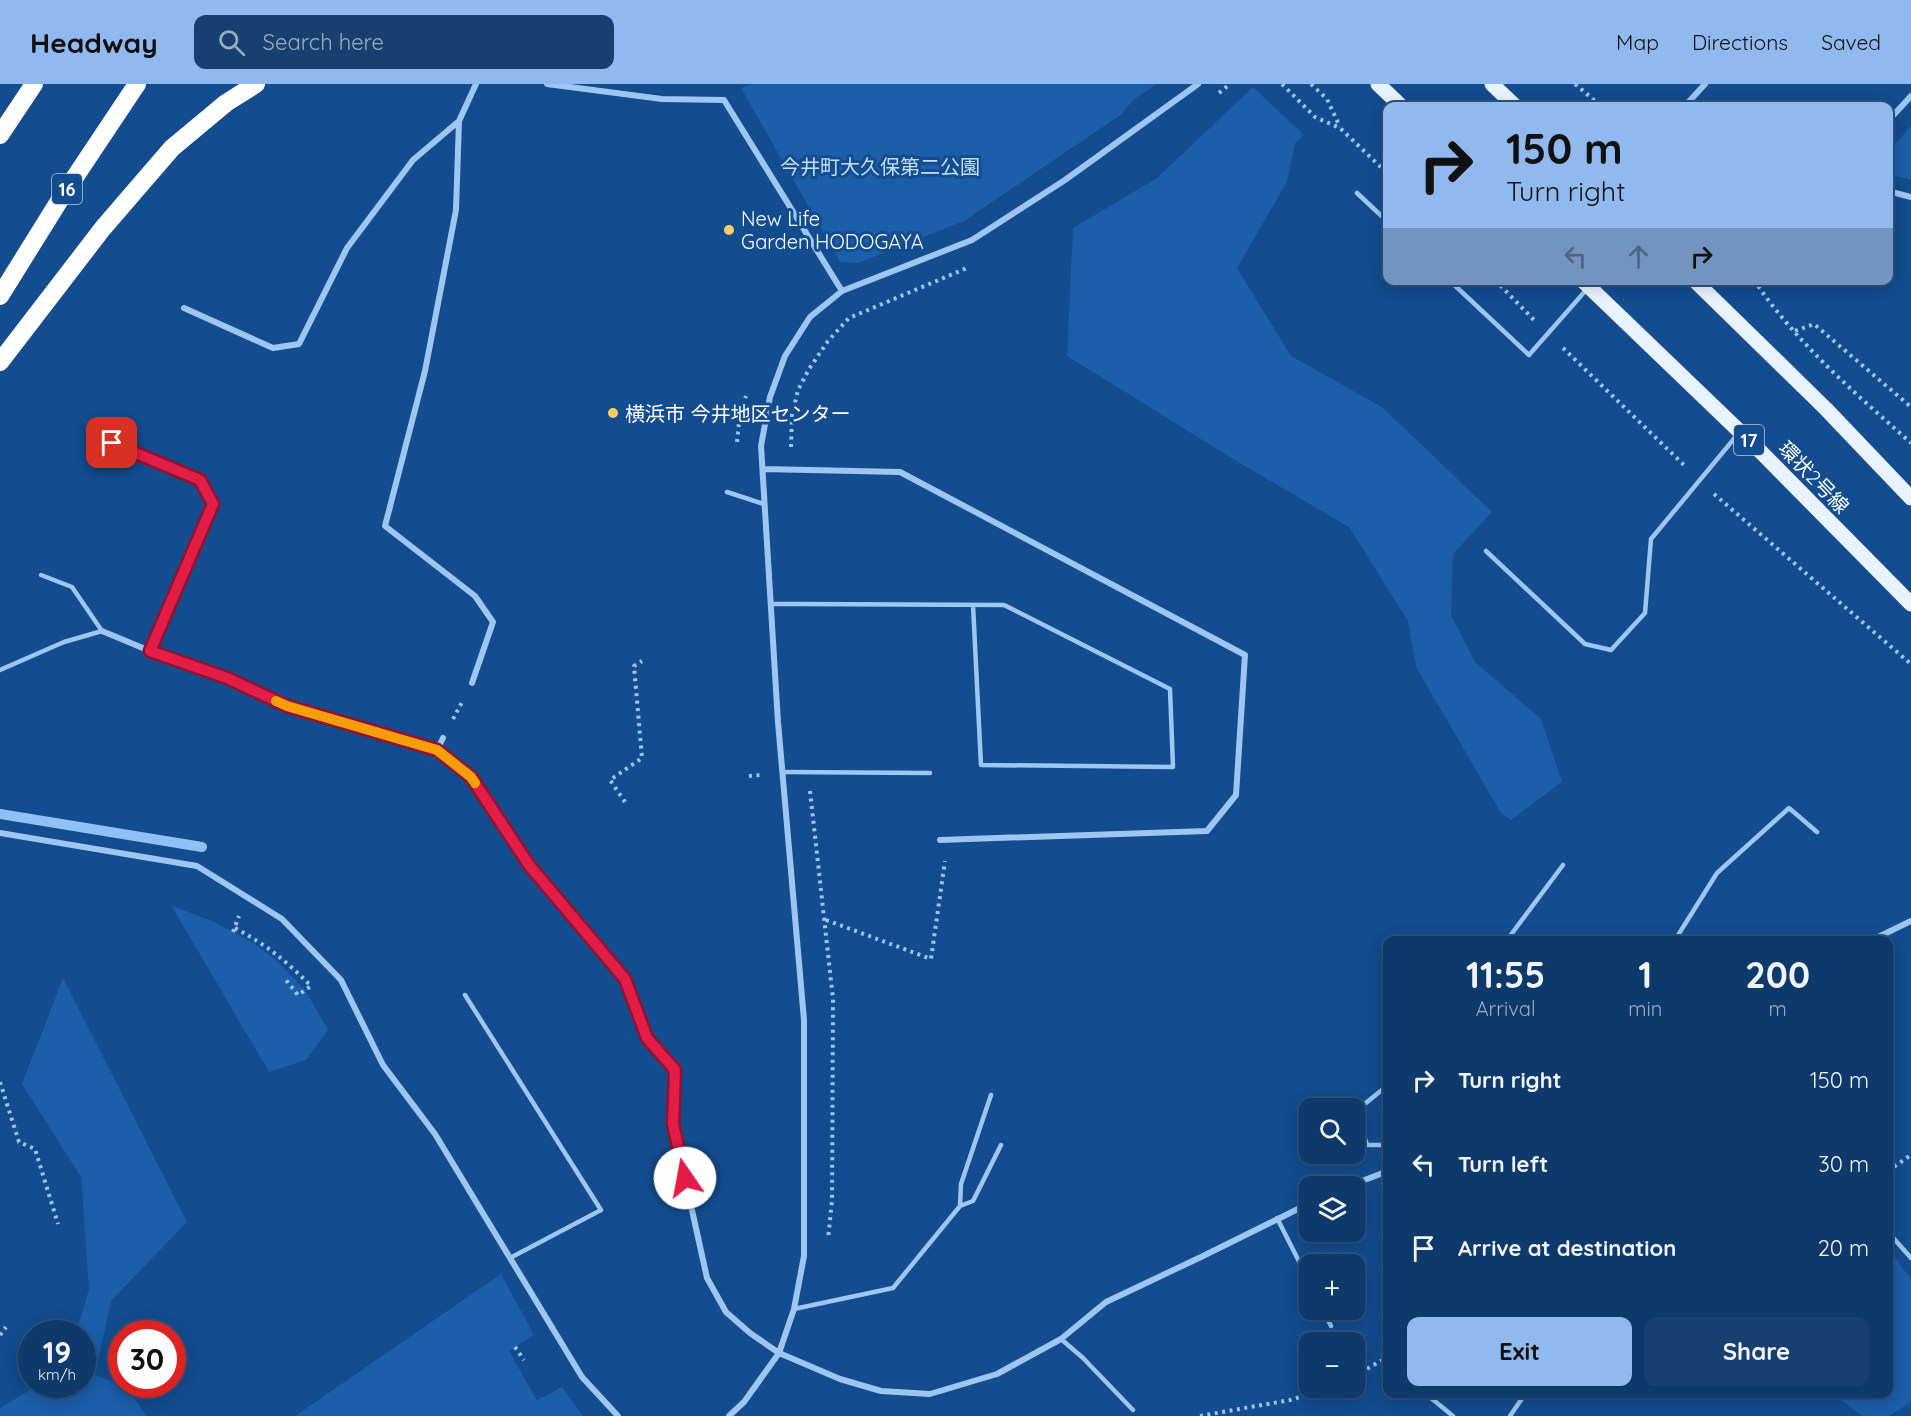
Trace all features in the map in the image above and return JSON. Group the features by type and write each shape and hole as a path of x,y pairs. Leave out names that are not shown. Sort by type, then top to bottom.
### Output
{"highway":[{"path":"0,135 34,84"},
{"name":"16","path":"0,296 136,84"},
{"path":"0,362 103,228 172,148 226,103 256,84"}],"main road":[{"path":"1378,84 1397,102"},
{"path":"1496,86 1511,102"},
{"name":"環状2号線","path":"1587,285 1740,432 1911,604"},
{"path":"1699,285 1826,409 1911,498"}],"street":[{"path":"472,683 493,622 475,596 385,526 425,371 456,210 459,121 476,84"},
{"path":"547,84 662,99 724,100 842,291"},
{"path":"729,1416 744,1402 779,1353 794,1309 804,1256 804,1020 769,604 761,446 770,397 785,356 810,317 842,291 972,240 1065,180 1198,84"},
{"path":"1689,102 1705,84"},
{"path":"1893,116 1911,96"},
{"path":"184,308 273,348 299,344 347,248 413,160 459,121"},
{"path":"1893,192 1911,197"},
{"path":"112,443 200,480 213,504 150,651"},
{"path":"763,469 900,472 1245,655 1236,795 1207,831 940,840"},
{"path":"102,631 150,651 227,678 287,706 437,750 471,777 529,865 625,979 647,1038 675,1070 673,1124 706,1278 726,1312 750,1334 779,1353 840,1379 881,1391 930,1394 997,1374 1061,1339 1106,1302 1299,1208"},
{"path":"437,750 443,738"},
{"path":"0,833 197,866 282,919 341,980 383,1065 435,1134 582,1377 618,1416"},
{"path":"1880,936 1911,921"},
{"path":"1365,1180 1383,1173"}],"lane":[{"path":"1357,193 1383,217"},
{"path":"1454,285 1528,355 1585,285"},
{"path":"1486,551 1585,644 1611,650 1645,614 1651,539 1740,432"},
{"path":"727,492 764,504"},
{"path":"0,670 64,642 102,631 72,587 41,575"},
{"path":"769,604 1004,605 1170,689 1173,767 981,765 973,605"},
{"path":"782,772 930,773"},
{"path":"1678,936 1717,873 1790,808 1817,832"},
{"path":"1510,936 1563,865"},
{"path":"465,995 601,1209 510,1258"},
{"path":"1383,1089 1356,1111 1367,1145 1383,1145"},
{"path":"960,1206 961,1184 991,1095"},
{"path":"794,1309 893,1288 960,1206 973,1201 1002,1145"},
{"path":"1277,1218 1299,1261"},
{"path":"1893,1237 1911,1257"},
{"path":"1328,1320 1331,1326"},
{"path":"1061,1339 1134,1410"},
{"path":"1431,1398 1453,1416"},
{"path":"1510,1416 1523,1398"}],"path":[{"path":"1282,84 1315,117 1340,128 1383,169"},
{"path":"1311,84 1327,99 1340,128"},
{"path":"1575,84 1595,102"},
{"path":"1757,285 1767,300 1840,379 1911,443"},
{"path":"1795,331 1814,324 1911,407"},
{"path":"625,802 610,780 642,758 634,666 642,661"},
{"path":"443,738 472,683"},
{"path":"825,920 931,959 946,852"},
{"path":"235,928 264,944 288,963 311,986 298,995 286,980"},
{"path":"0,1082 19,1142 36,1149 58,1224"},
{"path":"1893,1168 1911,1155"},
{"path":"0,1335 6,1327"},
{"path":"514,1347 524,1360"},
{"path":"1365,1370 1383,1360"},
{"path":"1200,1416 1299,1397"}],"green space":[{"name":"今井町大久保第二公園","path":"753,84 1156,84 1132,101 1122,114 964,221 858,263 840,262 741,88"},
{"path":"1253,87 1304,135 1295,143 1287,182 1237,268 1291,356 1382,407 1492,512 1453,554 1451,615 1475,662 1541,719 1562,782 1511,820 1501,813 1416,667 1408,621 1349,527 1238,462 1067,356 1073,228 1157,178"},
{"path":"1911,126 1911,180 1893,175 1893,146"},
{"path":"171,905 214,922 252,942 277,961 305,990 328,1030 306,1060 269,1072"},
{"path":"63,978 187,1222 111,1301 96,1370 96,1320 80,1320 89,1289 81,1177 22,1084"},
{"path":"1893,1255 1911,1279 1911,1402 1889,1416 1862,1416 1839,1398 1893,1398"},
{"path":"501,1274 534,1335 509,1351 537,1400 562,1387 583,1416 295,1416"},
{"path":"96,1375 108,1380 108,1398 134,1398 146,1416 0,1416 0,1408 18,1397 96,1398"}],"waterway":[{"path":"0,814 202,847"}],"slow traffic":[{"path":"276,701 437,750 471,777 475,783"}],"place":[{"name":"New Life Garden HODOGAYA","path":"729,230"},
{"name":"横浜市 今井地区センター","path":"613,413"}],"route":[{"path":"112,443 200,480 213,504 150,651 227,678 287,706 437,750 471,777 529,865 625,979 647,1038 675,1070 673,1124 685,1178"}]}
